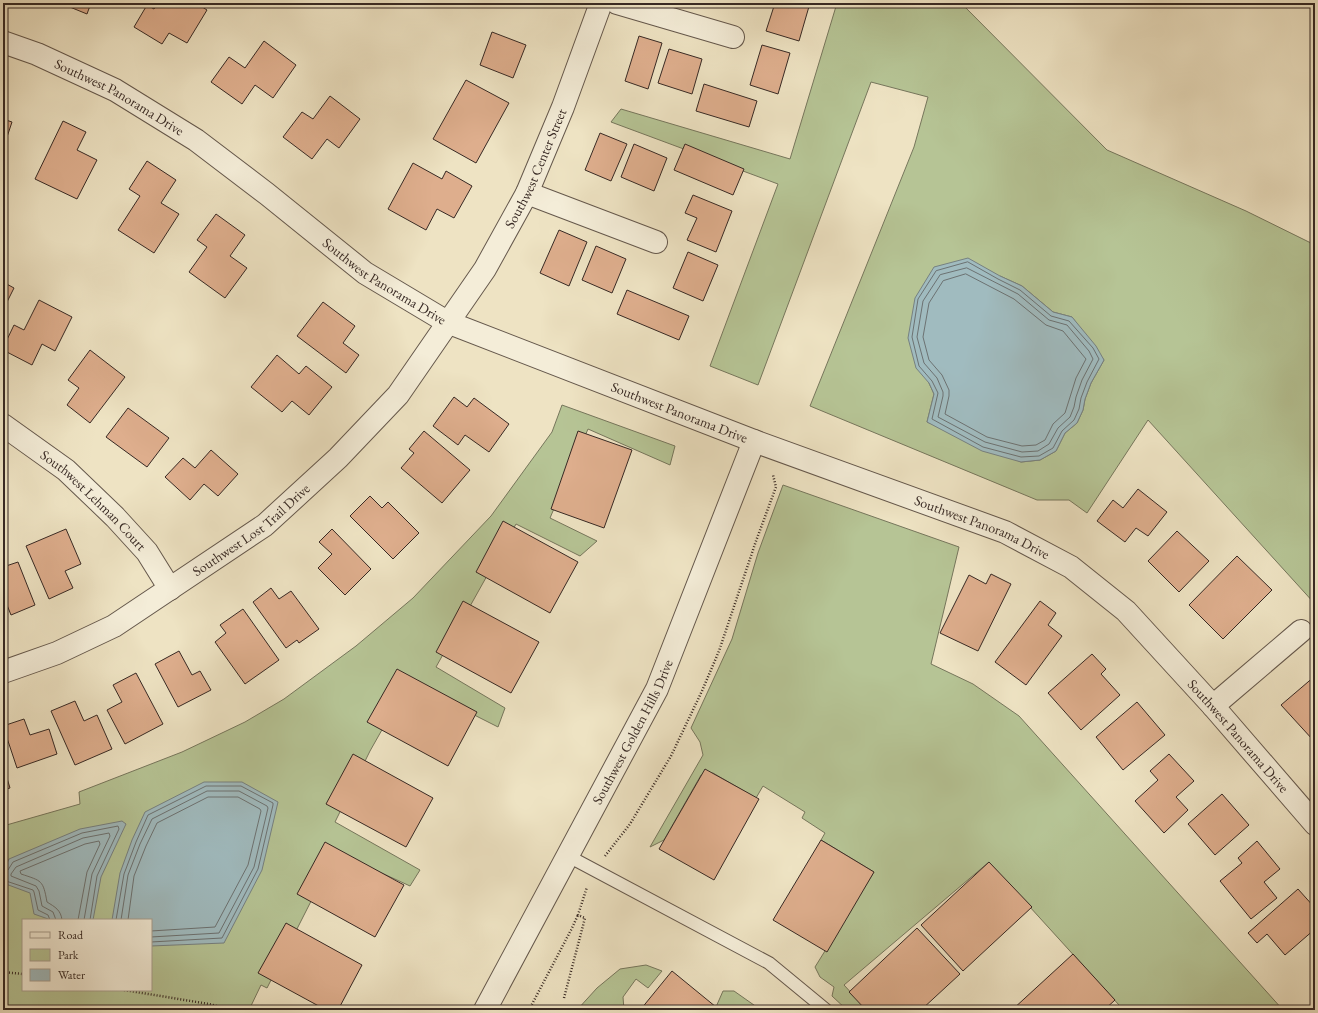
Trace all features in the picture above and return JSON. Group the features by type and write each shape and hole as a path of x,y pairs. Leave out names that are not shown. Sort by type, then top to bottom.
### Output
{"street":[{"name":"Southwest Center Street","path":"448,322 485,269 528,193 563,107 602,3"},
{"path":"618,3 732,37"},
{"name":"Southwest Panorama Drive","path":"3,42 37,54 115,90 196,140 267,194 365,273 448,322 754,441 1004,532 1071,567 1126,611 1213,706 1315,824"},
{"path":"528,193 656,242"},
{"name":"Southwest Lost Trail Drive","path":"3,672 58,653 114,626 264,525 338,458 398,395 448,322"},
{"name":"Southwest Lehman Court","path":"3,425 66,470 115,516 147,552 170,589"},
{"name":"Southwest Golden Hills Drive","path":"485,1010 657,690 754,441"},
{"path":"1213,706 1300,631"}],"lane":[{"path":"568,856 594,872 712,932 769,963 826,1010"}],"path":[{"path":"529,1010 571,930 594,872 630,824 666,763 702,691 719,652 756,541 776,487 773,475"},
{"path":"564,998 585,918 578,915"},
{"path":"3,972 22,974"},
{"path":"130,991 209,1004 233,1010"}],"green space":[{"path":"837,3 961,3 1107,150 1246,211 1315,245 1315,604 1148,420 1087,513 1069,500 1037,500 810,406 914,147 928,97 871,82 758,385 710,366 778,184 611,122 621,109 790,159","holes":["1000,276 1022,286 1053,312 1072,317 1104,360 1091,383 1085,399 1083,410 1077,423 1065,433 1056,451 1040,460 1021,462 927,422 934,394 929,383"]},
{"path":"562,405 675,446 670,465 588,429 550,518 597,541 580,556 516,524 436,667 505,708 498,727 409,682 370,751 335,822 420,870 410,886 336,852 267,988 261,985 249,1010 3,1010 3,826 80,804 79,792 182,752 245,722 284,699 356,646 413,598 491,516 552,432"},
{"path":"783,485 959,547 931,664 973,684 1019,716 1283,1010 1114,1010 1119,1005 989,862 844,985 867,1010 847,1010 832,996 834,987 820,977 815,967 874,872 821,840 825,833 802,818 805,812 763,786 756,798 713,773 701,775 664,840 650,847 703,755 700,742 691,728 732,639 758,553"},
{"path":"646,965 662,971 648,988 636,979 623,997 624,1010 577,1010 597,988 620,969"},
{"path":"723,991 734,991 761,1010 720,1010 716,1007"}],"water":[{"path":"968,258 1000,276 1022,286 1053,312 1072,317 1096,346 1104,360 1091,383 1085,399 1083,410 1077,423 1065,433 1056,451 1040,460 1021,462 982,451 927,422 934,394 929,383 916,368 908,338 915,298 934,267"},
{"path":"204,782 242,782 278,802 262,870 224,943 152,946 152,919 112,919 120,873 132,840 145,812"},
{"path":"122,821 126,824 101,877 93,919 48,919 34,914 30,893 3,883 3,871 9,859 80,829"}],"building":[{"path":"60,3 91,3 87,14"},
{"path":"158,3 196,3 207,10 187,43 169,33 162,44 134,27 147,5 154,9"},
{"path":"775,3 810,3 799,41 766,31"},
{"path":"492,32 526,45 513,78 480,65"},
{"path":"639,36 662,43 648,89 625,81"},
{"path":"264,41 296,65 273,98 255,85 242,104 211,82 229,57 245,68"},
{"path":"762,45 790,53 778,94 750,85"},
{"path":"669,49 702,59 692,94 658,83"},
{"path":"466,80 509,103 476,163 433,139"},
{"path":"704,84 757,101 749,127 696,111"},
{"path":"330,96 360,119 339,148 327,139 312,159 283,137 302,112 313,119"},
{"path":"3,119 12,122 3,149"},
{"path":"63,121 86,132 77,150 97,160 77,199 35,179"},
{"path":"600,133 627,144 611,181 585,170"},
{"path":"634,144 667,158 654,191 621,177"},
{"path":"685,144 744,169 733,195 674,170"},
{"path":"147,161 176,180 161,203 179,214 154,253 118,230 140,196 129,189"},
{"path":"413,163 442,179 446,171 472,186 454,218 437,209 426,230 388,209"},
{"path":"693,195 732,211 716,252 687,240 697,218 685,213"},
{"path":"216,214 245,235 230,256 247,268 225,298 189,272 207,247 197,240"},
{"path":"559,230 587,242 569,286 540,273"},
{"path":"596,246 626,259 612,293 582,280"},
{"path":"688,252 718,265 703,301 673,288"},
{"path":"3,282 14,288 3,310"},
{"path":"627,290 689,316 679,340 617,314"},
{"path":"39,300 72,317 55,351 42,344 32,365 3,350 3,348 14,325 24,330"},
{"path":"323,302 355,326 343,343 359,355 346,373 297,336"},
{"path":"90,350 125,377 90,423 67,405 79,388 68,380"},
{"path":"277,355 299,374 306,366 332,387 309,415 292,401 282,412 251,387"},
{"path":"454,397 467,407 474,398 509,424 489,452 465,435 458,445 433,426"},
{"path":"128,408 169,438 147,467 106,437"},
{"path":"424,431 470,470 442,503 401,468 414,453 409,449"},
{"path":"578,431 632,450 604,528 551,509"},
{"path":"211,450 238,474 218,496 204,484 190,500 165,477 183,458 195,468"},
{"path":"1138,489 1167,512 1148,536 1136,528 1125,542 1097,521 1113,500 1123,508"},
{"path":"370,496 382,508 388,502 419,533 393,559 350,516"},
{"path":"503,521 578,562 550,613 476,572"},
{"path":"66,529 81,564 65,571 73,588 49,599 26,546"},
{"path":"332,529 371,569 345,595 318,568 332,554 319,542"},
{"path":"1177,531 1209,561 1179,592 1148,561"},
{"path":"1237,556 1272,590 1223,639 1189,605"},
{"path":"18,562 35,605 11,615 3,595 3,567"},
{"path":"991,574 1011,584 978,651 940,633 969,575 986,584"},
{"path":"271,588 279,599 291,591 319,629 299,643 297,640 286,648 253,602"},
{"path":"463,601 539,642 511,693 436,652"},
{"path":"1040,601 1056,613 1048,625 1062,636 1026,685 995,662"},
{"path":"243,609 279,660 245,684 215,642 226,633 220,625"},
{"path":"179,651 192,675 200,671 211,690 178,707 155,664"},
{"path":"1092,654 1106,669 1101,674 1120,695 1081,730 1048,693"},
{"path":"397,669 477,712 448,766 367,722"},
{"path":"136,673 163,724 125,744 107,710 122,702 113,685"},
{"path":"1315,676 1315,739 1313,740 1281,705"},
{"path":"75,701 84,721 97,715 112,749 75,765 51,711"},
{"path":"1137,702 1165,735 1123,770 1096,737"},
{"path":"24,719 30,735 49,729 57,754 17,768 3,726"},
{"path":"353,754 433,798 406,847 326,804"},
{"path":"1169,754 1194,781 1176,797 1188,810 1164,833 1135,801 1158,780 1150,771"},
{"path":"3,765 10,788 3,790"},
{"path":"705,769 759,799 714,880 659,849"},
{"path":"1222,794 1249,825 1215,855 1188,824"},
{"path":"821,840 874,872 827,952 773,920"},
{"path":"1257,841 1280,869 1264,882 1277,898 1251,919 1220,881 1242,863 1238,858"},
{"path":"325,842 404,885 375,937 297,894"},
{"path":"989,862 1032,907 963,971 921,925"},
{"path":"1298,889 1315,908 1315,929 1285,955 1267,934 1257,943 1248,933"},
{"path":"286,923 362,965 338,1010 326,1010 258,973"},
{"path":"917,928 960,974 921,1010 866,1010 849,992"},
{"path":"1073,954 1115,1000 1104,1010 1012,1010"},
{"path":"672,971 720,1010 642,1010 641,1009"}]}
